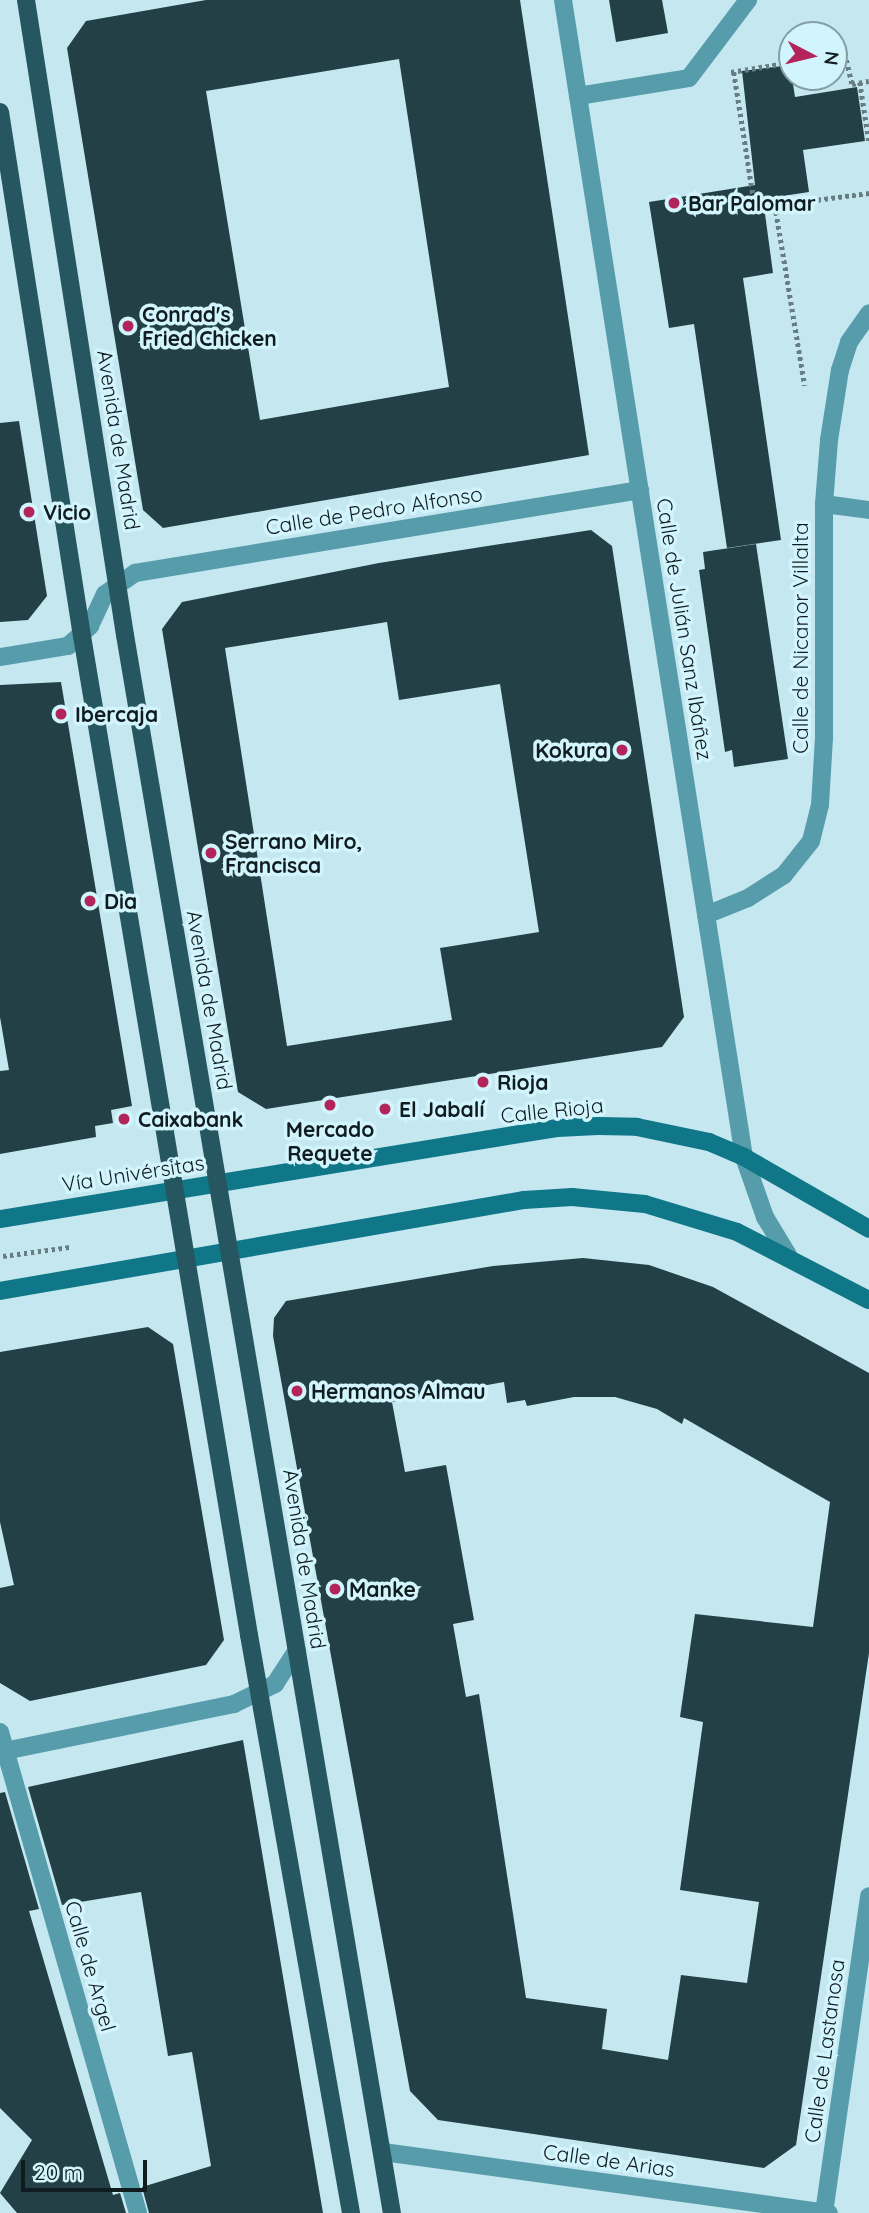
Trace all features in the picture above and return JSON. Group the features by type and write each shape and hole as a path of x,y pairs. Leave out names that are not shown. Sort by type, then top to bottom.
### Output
{"main road":[{"name":"Avenida de Madrid","path":"26,0 118,582 392,2213"},
{"path":"0,113 82,636 189,1259 259,1692 351,2213"},
{"name":"Calle Rioja","path":"218,1182 557,1128 598,1126 679,1133 744,1157 869,1229"},
{"name":"Vía Univérsitas","path":"0,1219 218,1182"},
{"path":"0,1291 524,1200 572,1196 614,1199 681,1213 788,1255 869,1300"}],"street":[{"name":"Calle de Julián Sanz Ibáñez","path":"563,0 744,1157 765,1217 788,1255"},
{"path":"578,96 689,78 748,0"},
{"name":"Calle de Nicanor Villalta","path":"706,915 748,898 784,875 811,841 820,805 824,738 824,505 840,370 849,342 869,313"},
{"name":"Calle de Pedro Alfonso","path":"118,582 154,569 640,490"},
{"path":"824,505 869,510"},
{"path":"0,657 68,646 82,636 105,594 118,582"},
{"path":"3,1752 234,1704 259,1692 286,1672 297,1650"},
{"name":"Calle de Argel","path":"0,1732 3,1752 138,2213"},
{"name":"Calle de Lastanosa","path":"826,2213 869,1896"},
{"name":"Calle de Arias","path":"383,2152 826,2213"}],"path":[{"path":"778,64 734,72 755,208 869,193"},
{"path":"848,66 852,84 869,81"},
{"path":"860,82 869,141"},
{"path":"775,205 806,396"},
{"path":"0,1257 62,1245 68,1279"}],"building":[{"path":"206,0 520,0 589,455 163,528 143,510 67,48 86,21","holes":["399,59 449,387 260,420 206,91"]},
{"path":"609,0 662,0 668,33 616,42"},
{"path":"778,66 778,91 794,91 795,97 848,91 848,88 857,87 865,141 803,150 809,192 763,199 773,273 743,278 781,540 727,548 694,324 669,328 649,202 755,185 742,71"},
{"path":"19,421 47,596 28,620 0,622 0,423"},
{"path":"591,530 612,546 684,1017 662,1047 266,1109 238,1092 162,629 182,602 379,563","holes":["387,622 399,700 500,684 539,932 440,948 452,1020 287,1046 225,648"]},
{"path":"756,544 788,759 734,767 732,750 725,752 699,570 705,569 703,552"},
{"path":"61,682 132,1106 111,1110 113,1123 95,1126 96,1137 0,1154 0,1071 9,1070 0,1017 0,685"},
{"path":"583,1258 649,1265 713,1287 869,1373 869,1653 796,2145 764,2168 438,2120 410,2091 273,1336 274,1318 286,1301 493,1266","holes":["504,1382 507,1403 525,1400 527,1406 574,1397 615,1397 657,1409 682,1424 684,1418 830,1502 813,1627 695,1614 680,1717 703,1722 680,1890 759,1902 747,1983 681,1975 668,2060 602,2049 607,2009 526,1998 479,1694 466,1697 453,1624 474,1620 446,1465 405,1472 392,1402"]},
{"path":"148,1327 173,1344 224,1640 206,1665 30,1701 0,1683 0,1588 14,1585 0,1522 0,1352"},
{"path":"243,1740 323,2213 149,2213 142,2187 211,2166 192,2052 168,2056 141,1892 62,1905 28,1787"},
{"path":"5,1792 39,1909 29,1911 113,2195 120,2193 126,2213 17,2213 0,2193 32,2140 0,2108 0,1793"}],"place":[{"name":"Bar Palomar","path":"674,203"},
{"name":"Conrad's Fried Chicken","path":"128,326"},
{"name":"Vicio","path":"29,512"},
{"name":"Ibercaja","path":"61,714"},
{"name":"Kokura","path":"622,750"},
{"name":"Serrano Miro, Francisca","path":"211,853"},
{"name":"Dia","path":"90,901"},
{"name":"Rioja","path":"483,1082"},
{"name":"Mercado Requete","path":"330,1105"},
{"name":"El Jabalí","path":"385,1109"},
{"name":"Caixabank","path":"124,1119"},
{"name":"Hermanos Almau","path":"297,1391"},
{"name":"Manke","path":"335,1589"}]}
